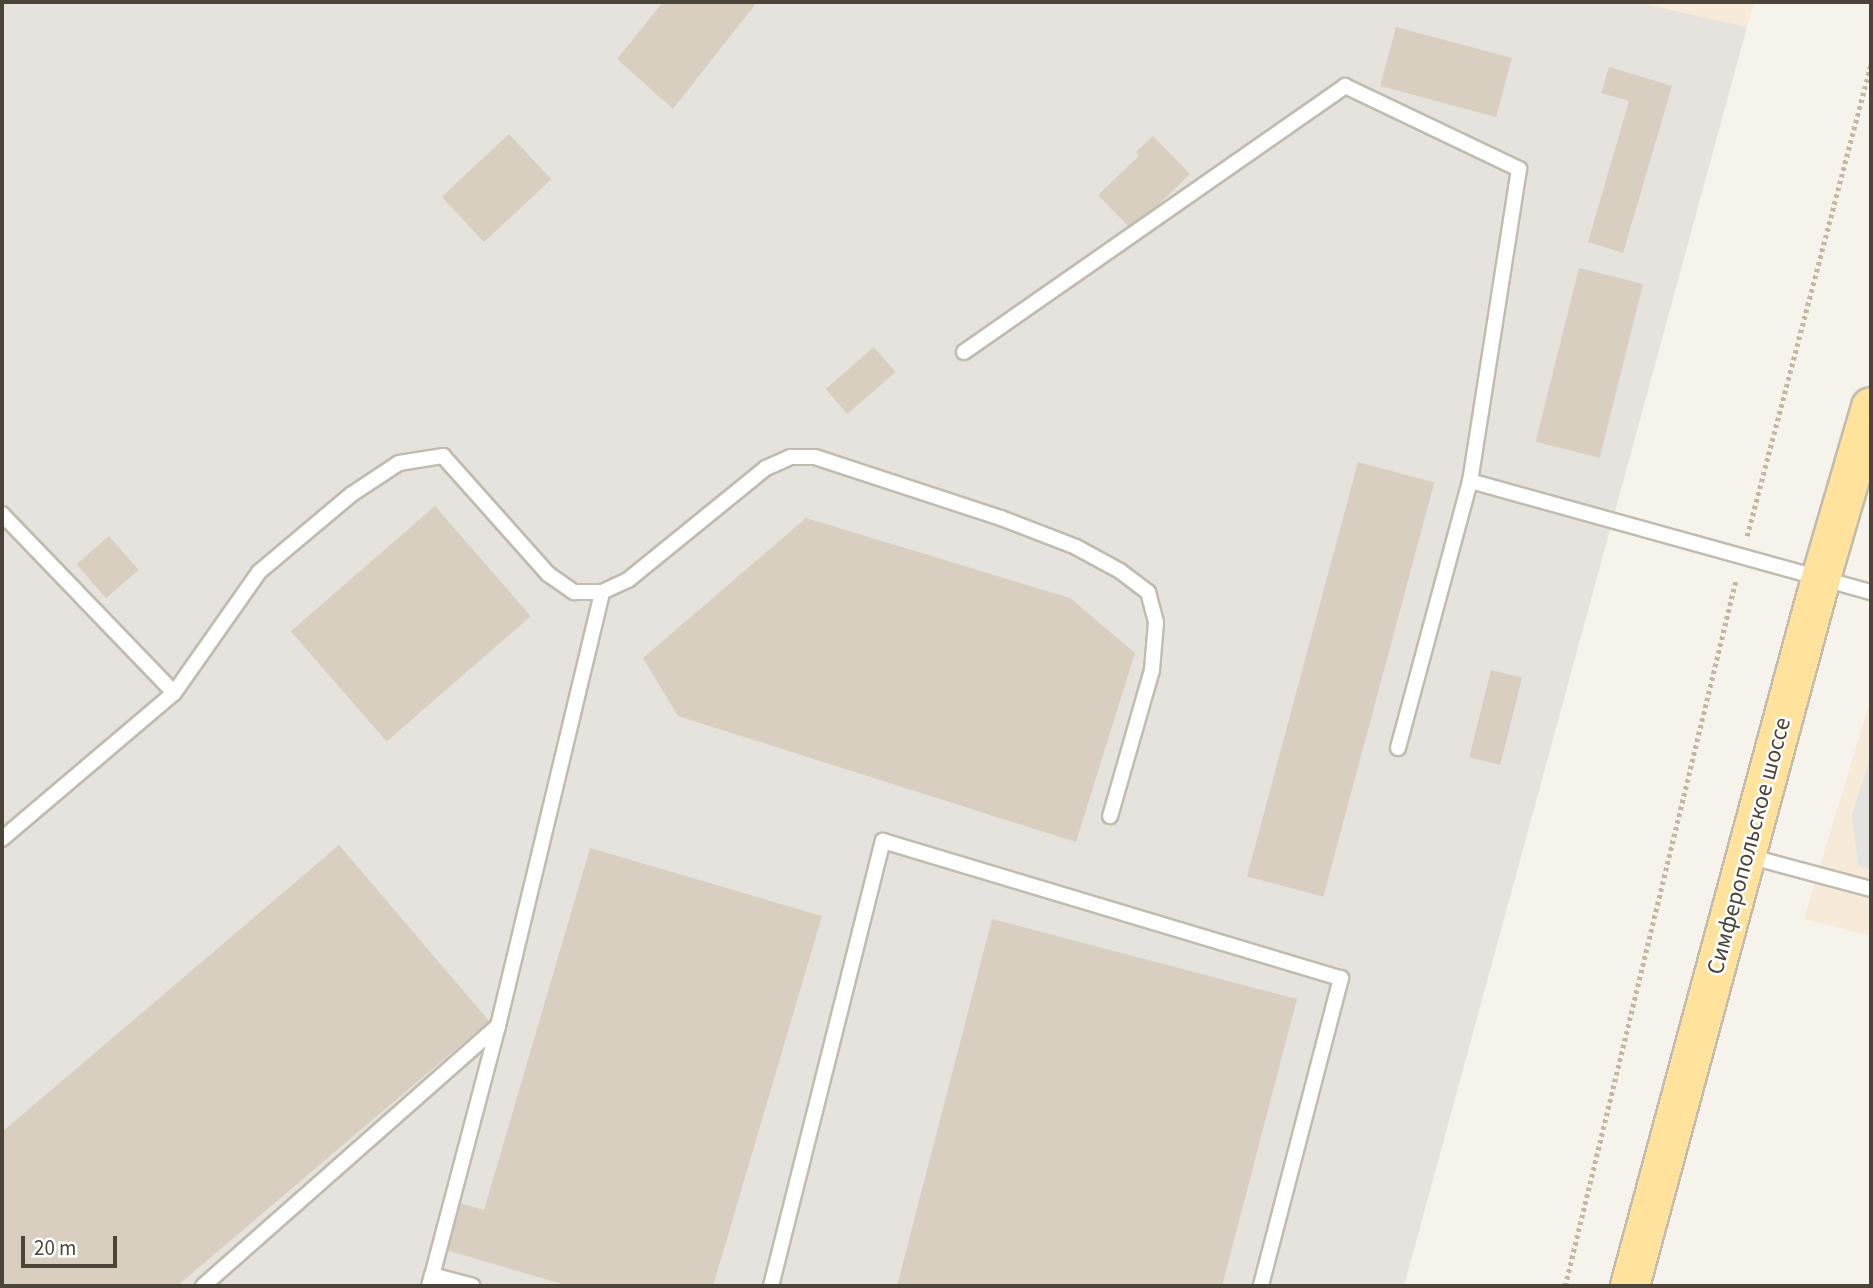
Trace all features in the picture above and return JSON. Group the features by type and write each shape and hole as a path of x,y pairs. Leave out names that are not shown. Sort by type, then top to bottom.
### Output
{"main road":[{"name":"Симферопольское шоссе","path":"1630,1286 1821,578 1871,407"}],"lane":[{"path":"964,352 1345,86 1519,169 1470,481 1398,748"},
{"path":"2,839 174,693 258,572 352,494 399,463 443,456 548,574 574,592 602,592 628,580 766,468 791,457 815,457 1001,518 1076,547 1120,571 1148,592 1156,622 1152,670 1110,816"},
{"path":"1470,481 1871,592"},
{"path":"2,514 174,693"},
{"path":"473,1286 430,1281 498,1026 602,592"},
{"path":"771,1286 883,841 1341,978 1261,1286"},
{"path":"1748,856 1871,889"},
{"path":"203,1286 498,1026"}],"path":[{"path":"1565,1286 1742,555 1871,64"}],"shaded area":[{"path":"2,2 1636,2 1747,27 1404,1286 2,1286"},
{"path":"1636,2 1754,2 1747,27"},
{"path":"1871,698 1871,936 1804,919"},
{"path":"1871,756 1871,870 1858,865 1852,814"}],"building":[{"path":"663,2 757,2 673,109 617,59"},
{"path":"1396,27 1512,58 1496,117 1380,86"},
{"path":"1609,67 1672,86 1623,253 1588,242 1629,101 1601,93"},
{"path":"509,134 551,179 484,242 442,197"},
{"path":"1153,136 1190,174 1132,230 1098,195 1139,156 1136,152"},
{"path":"1579,268 1643,284 1600,458 1536,442"},
{"path":"874,347 896,372 847,414 826,389"},
{"path":"1358,462 1434,482 1323,897 1247,876"},
{"path":"435,506 531,616 387,741 291,631"},
{"path":"806,518 1070,598 1135,653 1076,842 678,716 643,658"},
{"path":"109,536 139,570 106,598 77,564"},
{"path":"1491,670 1522,678 1500,765 1469,757"},
{"path":"339,845 489,1021 177,1286 2,1286 2,1132"},
{"path":"590,848 822,916 713,1286 569,1286 446,1250 460,1203 484,1210"},
{"path":"992,919 1297,999 1222,1286 897,1286"}]}
